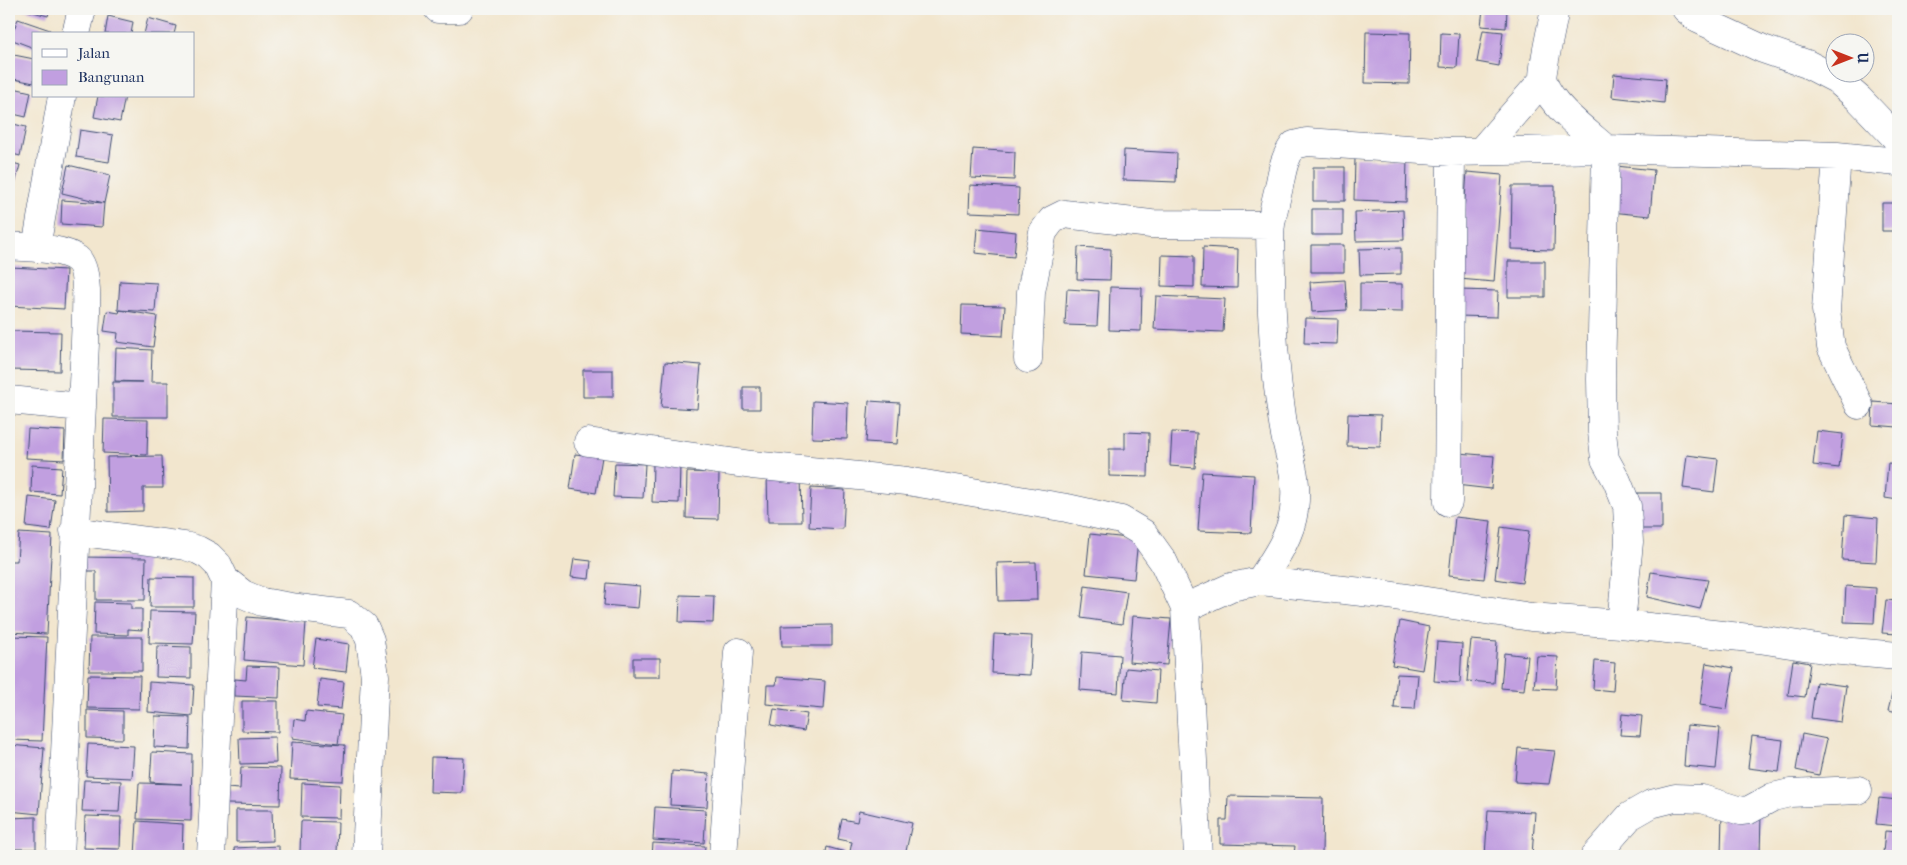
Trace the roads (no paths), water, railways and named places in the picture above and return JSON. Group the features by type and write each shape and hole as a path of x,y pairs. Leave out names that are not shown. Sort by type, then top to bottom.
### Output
{"street":[{"path":"76,32 82,9"},
{"path":"438,9 459,9"},
{"path":"1482,150 1543,80 1554,9"},
{"path":"1686,9 1698,19 1763,49 1807,64 1836,79 1859,99 1898,140"},
{"path":"1543,80 1552,97 1572,120 1606,149"},
{"path":"36,248 62,98"},
{"path":"1260,581 1275,559 1287,534 1294,512 1296,487 1292,458 1283,427 1278,392 1271,295 1271,225 1283,168 1288,152 1294,145 1306,142 1451,152 1606,149 1837,156 1898,162"},
{"path":"1606,149 1601,378 1602,432 1605,460 1617,480 1627,506 1630,542 1621,624"},
{"path":"1448,502 1451,152"},
{"path":"1837,156 1826,310 1831,347 1859,405"},
{"path":"1028,359 1031,292 1043,232 1052,220 1064,214 1151,224 1271,225"},
{"path":"9,246 66,253 79,260 86,280 82,407 74,530 60,856"},
{"path":"9,400 82,407"},
{"path":"588,442 752,465 907,481 1067,508 1121,520 1143,532 1163,561 1185,608 1198,856"},
{"path":"74,530 198,550 209,556 218,565 225,580 243,594 262,602 349,614 364,626 370,640 375,676 366,856"},
{"path":"212,856 225,580"},
{"path":"1185,608 1231,587 1260,581 1381,594 1531,617 1621,624 1759,639 1830,650 1898,656"},
{"path":"723,856 738,652"},
{"path":"1595,856 1630,816 1651,804 1675,798 1702,799 1742,811 1749,810 1773,797 1790,793 1858,790"}]}
